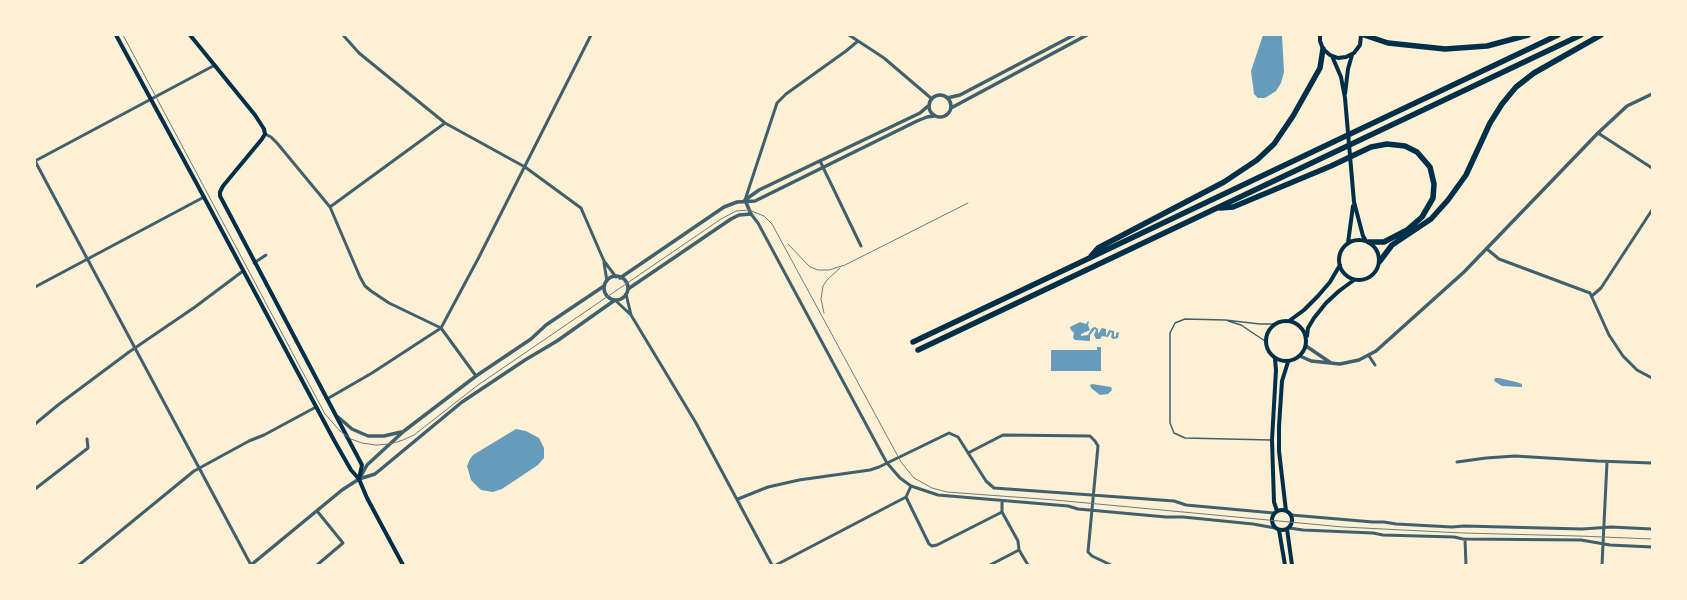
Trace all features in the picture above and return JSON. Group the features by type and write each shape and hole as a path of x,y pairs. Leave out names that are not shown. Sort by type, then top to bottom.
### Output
{"highway":[{"path":"1362,35 1388,43 1445,49 1487,46 1528,35"},
{"path":"913,342 1558,35"},
{"path":"918,350 1581,35"},
{"path":"1380,261 1392,245 1431,218 1448,200 1466,175 1490,124 1502,104 1516,87 1534,72 1601,35"},
{"path":"1089,258 1098,248 1224,182 1257,160 1274,144 1290,121 1320,68 1323,49"},
{"path":"1216,208 1233,207 1371,148 1387,144 1405,146 1417,152 1430,168 1434,184 1433,198 1422,217 1407,230 1384,242 1367,242"}],"main road":[{"path":"116,35 316,407 351,470 359,479 366,498 403,565"},
{"path":"190,35 255,115 264,129 265,134 262,139 220,192 220,196 254,263 362,465 359,479"},
{"path":"1320,35 1320,41 1323,49 1332,56 1342,58 1352,55"},
{"path":"1345,98 1348,69 1352,55 1360,45 1362,35"},
{"path":"1332,56 1341,77 1345,98 1354,202 1363,236 1367,242 1376,249 1380,261 1373,275 1364,280 1354,280 1346,276 1340,265"},
{"path":"1288,321 1304,310 1318,296 1330,282 1340,265 1341,252 1348,243 1351,230 1354,202"},
{"path":"1348,243 1356,240 1367,242"},
{"path":"1306,338 1300,327 1288,321 1282,321 1274,324 1268,331 1265,341 1268,351 1275,359 1288,362 1300,356 1306,346 1308,328 1326,303 1339,290 1354,280"},
{"path":"1275,359 1276,370 1272,440 1274,502 1276,512 1272,521 1277,530 1285,565"},
{"path":"1286,511 1279,451 1279,426 1282,381 1288,362"},
{"path":"1276,512 1282,510 1291,515 1292,522 1288,529 1292,565"},
{"path":"1277,530 1288,529"}],"street":[{"path":"343,35 360,53 445,123 525,167 581,208 604,261 616,277"},
{"path":"327,399 372,373 441,328 525,167 591,35"},
{"path":"849,35 884,58 932,98"},
{"path":"620,278 724,207 745,200 759,190 919,114 928,106 932,98 940,95 948,98 960,95 1074,35"},
{"path":"745,200 755,200 917,121 927,117 934,116 941,118 946,116 951,108 1087,35"},
{"path":"858,41 786,94 777,103 745,200 751,214 758,223 887,463 900,478 911,486 938,495 1252,524 1277,530"},
{"path":"215,65 35,161 251,565 359,479 375,474 462,402 525,360 557,341 616,300 622,298 628,289 627,283 616,277 607,281 604,286 546,324 530,339 476,376 404,431 367,465 359,479"},
{"path":"1300,356 1311,361 1332,364 1348,362 1369,356 1451,284 1487,250 1598,133 1627,106 1652,94"},
{"path":"948,98 951,103 951,108"},
{"path":"928,106 930,112 934,116"},
{"path":"330,207 445,123"},
{"path":"1598,133 1652,168"},
{"path":"265,134 277,143 330,207 365,286 389,303 441,328 476,376"},
{"path":"820,161 861,246"},
{"path":"35,287 204,197"},
{"path":"1592,295 1601,288 1652,210"},
{"path":"628,289 731,219 739,215 751,214"},
{"path":"1487,250 1499,259 1588,291 1592,295 1609,336 1623,356 1637,370 1652,378"},
{"path":"254,263 266,256"},
{"path":"604,261 607,281"},
{"path":"35,424 58,405 243,271"},
{"path":"604,286 604,291 608,297 616,300 631,315 696,423 772,565"},
{"path":"626,294 631,315"},
{"path":"1306,346 1332,364"},
{"path":"1369,356 1375,365"},
{"path":"79,565 140,516 152,504 200,468 316,407"},
{"path":"335,414 347,426 363,434 384,436 404,431"},
{"path":"738,499 768,487 799,480 870,470 948,433 954,434 958,437 989,484 994,488 1094,494 1174,501 1186,505 1276,512"},
{"path":"968,453 1003,434 1090,436 1095,440 1098,446 1088,552 1092,556 1111,565"},
{"path":"35,489 88,448 87,439"},
{"path":"1457,462 1516,456 1607,462 1652,463"},
{"path":"1602,565 1602,533 1607,462"},
{"path":"776,565 906,497 911,486"},
{"path":"906,497 929,544 932,546 937,545 1002,512"},
{"path":"1002,501 1002,512 1018,541 1019,550 1028,565"},
{"path":"317,511 343,543 317,565"},
{"path":"1291,515 1452,527 1464,526 1582,530 1603,527 1652,529"},
{"path":"1288,529 1358,532 1383,536 1424,536 1465,539 1581,540 1652,547"},
{"path":"1465,539 1466,565"},
{"path":"990,565 1019,550"}],"lane":[{"path":"1272,440 1184,438 1177,435 1170,427 1170,330 1175,323 1181,319 1206,319 1274,324"},
{"path":"1224,320 1242,325 1265,341"}],"water":[{"path":"1263,35 1282,35 1284,72 1281,83 1276,91 1265,98 1258,98 1254,94 1251,71"},
{"path":"1088,321 1090,330 1081,334 1081,336 1088,335 1092,328 1095,327 1098,329 1098,334 1102,328 1106,329 1106,336 1109,330 1114,331 1114,337 1116,336 1116,333 1119,332 1118,338 1113,339 1111,337 1111,332 1108,337 1102,336 1100,339 1096,339 1094,335 1095,329 1090,335 1090,341 1075,340 1073,338 1074,333 1070,327 1080,322 1086,324"},
{"path":"1097,347 1101,347 1101,371 1051,371 1051,350 1097,350"},
{"path":"1495,378 1522,384 1522,387 1502,386 1494,381"},
{"path":"1090,385 1111,387 1112,390 1108,394 1100,395 1091,388"},
{"path":"516,429 526,431 539,438 544,448 544,458 538,465 502,489 493,492 481,490 471,480 467,466 470,459 473,455"}],"tram line":[{"path":"123,35 325,414 340,431 351,439 362,443 376,445 390,444 414,435 478,385 721,219 736,211 749,210 764,216 772,224 901,462 914,478 932,488 947,492 1055,500 1343,527 1463,533 1652,539"},
{"path":"788,244 810,267 818,270 829,270 845,265 968,203"},
{"path":"824,313 821,299 823,286 827,280 840,268"}]}
